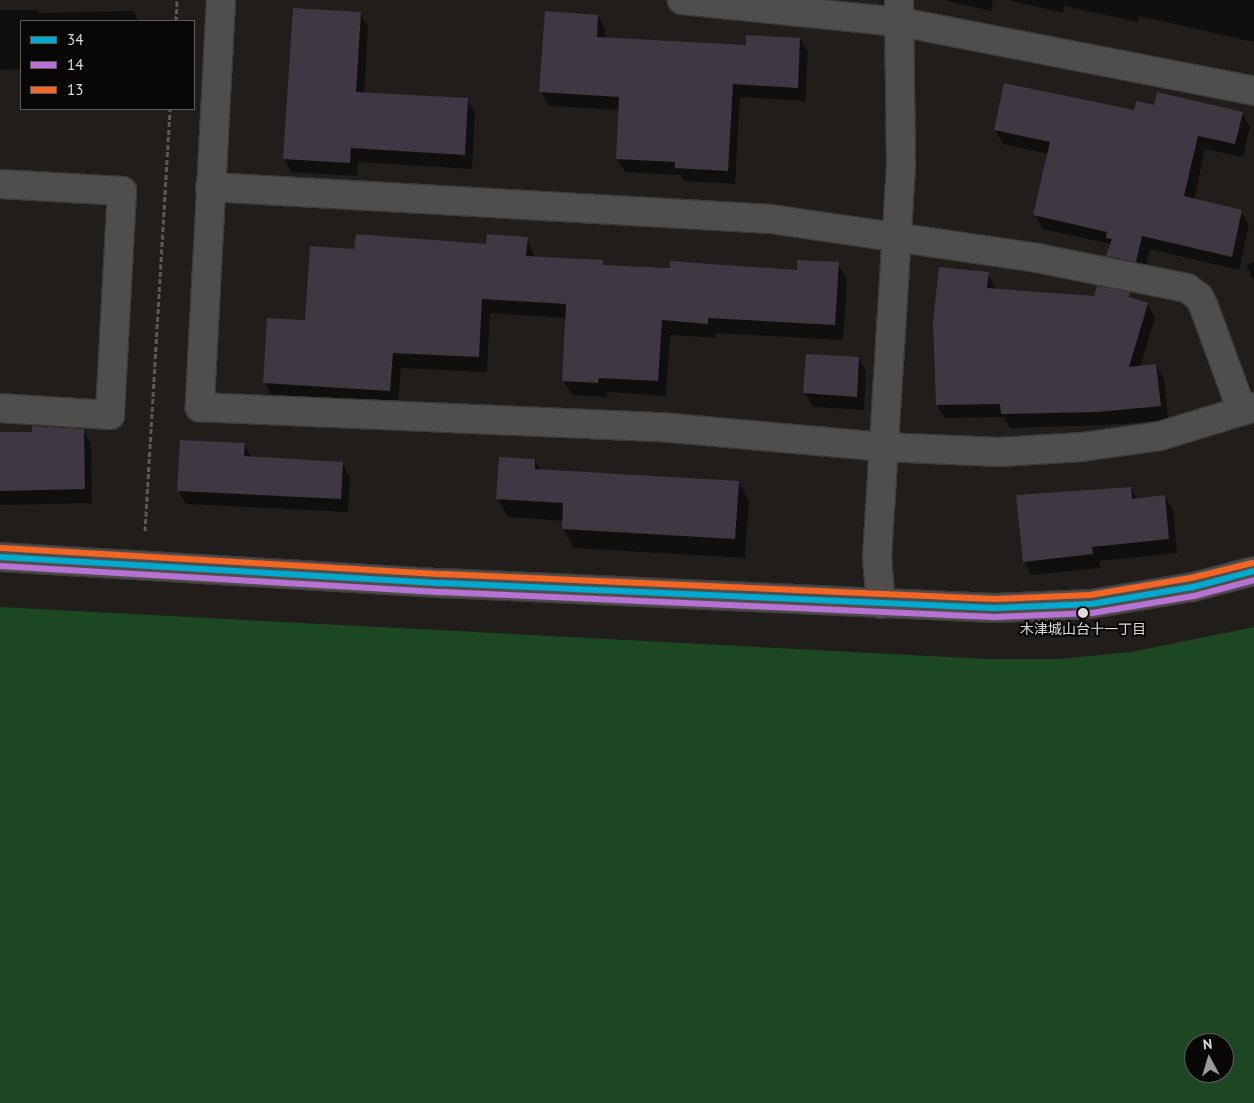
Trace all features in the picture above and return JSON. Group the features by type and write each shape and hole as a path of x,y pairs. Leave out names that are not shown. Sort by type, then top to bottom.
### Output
{"street":[{"path":"210,187 771,219 1037,258 1187,288 1199,297 1248,409 1160,436 1082,447 999,452 883,447 660,428 200,407 210,187 221,0"},
{"path":"682,0 899,11 1254,91"},
{"path":"882,604 877,558 895,238 901,167 899,11"},
{"path":"0,184 122,191 110,415 0,408"},
{"path":"0,557 882,604 995,608 1092,604 1193,588 1254,571"}],"path":[{"path":"176,20 177,0"},
{"path":"142,564 170,110"}],"green space":[{"path":"0,607 987,659 1059,659 1131,652 1254,627 1254,1103 0,1103"}],"building":[{"path":"293,8 361,12 356,92 468,98 465,155 351,148 350,163 283,159"},
{"path":"545,11 598,15 597,37 746,45 746,35 800,38 798,88 733,84 728,171 675,168 675,162 616,159 619,97 539,92"},
{"path":"1004,83 1134,110 1136,101 1154,105 1157,92 1243,112 1235,144 1198,136 1184,196 1242,210 1232,257 1142,236 1136,262 1106,256 1112,239 1106,238 1107,232 1033,215 1050,142 994,130"},
{"path":"356,234 486,244 487,234 528,237 526,256 603,260 603,265 670,268 670,261 797,270 797,260 839,262 835,325 708,318 708,324 662,320 658,381 599,378 598,383 562,381 566,304 482,299 479,357 393,353 390,391 263,383 267,318 305,320 310,246 354,249"},
{"path":"939,267 989,272 987,288 1094,296 1097,286 1130,292 1129,297 1148,303 1129,367 1156,364 1161,406 1097,412 1001,414 1000,404 936,405 933,322"},
{"path":"806,354 859,357 857,397 803,393"},
{"path":"32,426 84,429 85,489 0,491 0,432 32,432"},
{"path":"180,440 245,443 244,456 343,462 341,499 177,491"},
{"path":"499,457 535,459 535,469 739,481 735,539 562,529 563,503 496,499"},
{"path":"1131,487 1132,499 1165,495 1169,539 1092,547 1093,554 1023,562 1016,495"}],"transit line":[{"name":"13","path":"1,548 442,574 995,599 1090,595 1191,578 1252,563"},
{"name":"34","path":"0,557 442,583 995,608 1091,604 1193,587 1254,571"},
{"name":"14","path":"0,566 442,592 995,617 1092,613 1194,596 1254,580"}],"place":[{"name":"木津城山台十一丁目","path":"1083,613"}]}
